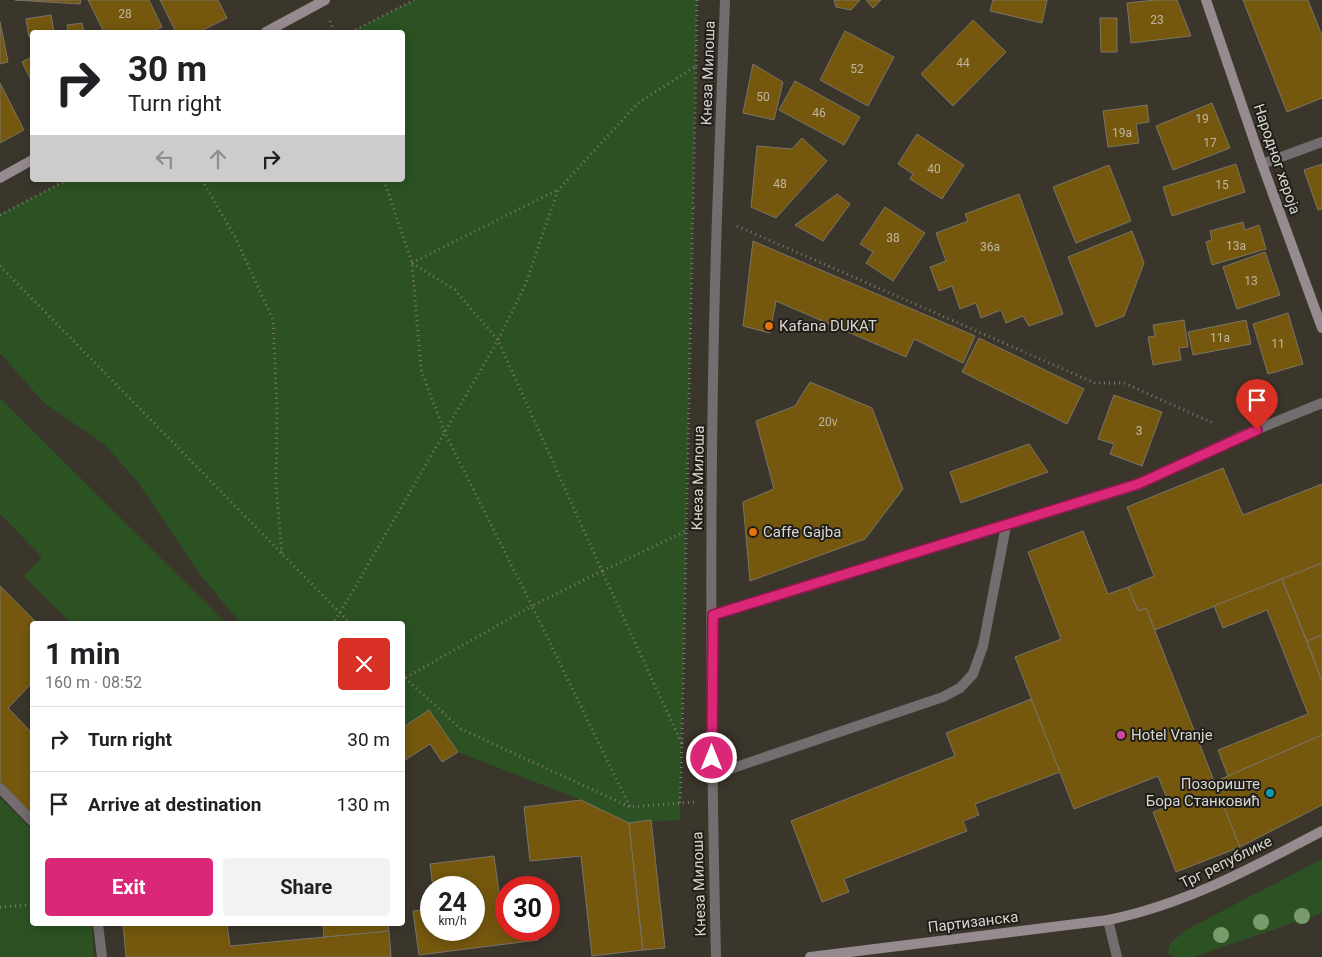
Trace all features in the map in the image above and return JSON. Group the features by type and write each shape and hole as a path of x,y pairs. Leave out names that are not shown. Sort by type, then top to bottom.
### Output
{"main road":[{"path":"270,30 324,0"},
{"name":"Народног хероја","path":"1206,0 1262,164 1322,328"},
{"path":"0,178 30,161"},
{"name":"Трг републике","path":"1140,914 1181,900 1246,870 1322,831"},
{"name":"Партизанска","path":"810,957 1108,920 1140,914"}],"street":[{"name":"Кнеза Милоша","path":"716,957 712,801 712,519 717,217 725,0"},
{"path":"1262,164 1322,142"},
{"path":"713,615 1138,484 1241,436 1322,403"},
{"path":"712,775 943,697 960,688 973,674 983,646 1006,526"},
{"path":"0,788 30,819"},
{"path":"1108,920 1117,957"},
{"path":"98,926 102,957"}],"path":[{"path":"355,30 414,0"},
{"path":"696,66 697,0"},
{"path":"0,215 63,182"},
{"path":"203,182 235,237 273,320 277,410 276,486 282,554"},
{"path":"385,182 412,263 421,370 445,433 630,808"},
{"path":"412,263 558,190"},
{"path":"680,803 693,207"},
{"path":"412,263 455,290 498,340 682,744"},
{"path":"0,266 348,621"},
{"path":"405,676 532,606 712,519"},
{"path":"405,679 461,728 630,808 712,801"},
{"path":"0,907 30,905"}],"green space":[{"path":"414,0 697,0 680,820 629,823 581,800 458,752 429,710 405,727 405,621 239,621 199,573 137,481 105,445 43,402 0,353 0,214 62,182 405,182 405,30 355,30"},
{"path":"2,400 224,621 69,621 24,576 42,557 0,514 0,401"},
{"path":"0,798 30,828 30,926 92,926 94,957 0,957"},
{"path":"1322,859 1322,913 1193,957 1175,957 1168,953 1170,943 1186,930"}],"building":[{"path":"15,0 81,0 80,4"},
{"path":"88,0 149,0 162,27 155,30 103,30"},
{"path":"160,0 218,0 227,18 203,30 175,30"},
{"path":"834,0 860,0 851,10 836,7"},
{"path":"866,0 881,0 873,8"},
{"path":"993,0 1047,0 1042,23 990,11"},
{"path":"1177,0 1191,36 1131,43 1127,3"},
{"path":"1243,0 1308,0 1322,36 1322,98 1287,112"},
{"path":"51,15 54,30 30,30 29,37 26,19"},
{"path":"1100,18 1117,18 1117,52 1101,52"},
{"path":"973,20 1006,52 953,106 921,74"},
{"path":"0,22 8,62 0,64"},
{"path":"82,23 84,30 68,30 67,25"},
{"path":"845,31 894,57 868,106 820,80"},
{"path":"30,58 30,78 22,62"},
{"path":"753,64 783,82 774,120 743,113"},
{"path":"795,81 860,117 844,145 779,110"},
{"path":"0,83 24,130 0,143"},
{"path":"1212,103 1230,148 1173,170 1156,126"},
{"path":"1147,105 1149,122 1136,124 1139,143 1108,147 1103,111"},
{"path":"917,134 964,165 942,199 910,179 913,174 898,164"},
{"path":"802,138 827,161 776,218 751,207 757,146 792,149"},
{"path":"1236,164 1245,192 1172,216 1163,187"},
{"path":"1322,164 1322,209 1318,210 1304,170"},
{"path":"1109,165 1131,221 1076,243 1053,187"},
{"path":"837,194 850,204 823,241 795,225"},
{"path":"1019,194 1063,314 1029,326 1023,316 1006,323 1001,310 981,318 976,303 960,309 952,286 939,291 930,267 946,261 936,233 968,221 965,214"},
{"path":"885,207 925,233 893,281 866,263 873,252 860,244"},
{"path":"1243,222 1245,230 1259,225 1266,249 1212,265 1206,242 1212,240 1210,231"},
{"path":"1132,231 1144,263 1124,316 1096,327 1068,257"},
{"path":"753,241 975,336 963,363 914,339 906,357 776,301 770,333 743,326"},
{"path":"1265,252 1280,295 1237,309 1223,267"},
{"path":"1288,313 1303,364 1268,374 1253,324"},
{"path":"1184,320 1188,347 1179,348 1181,360 1153,365 1148,337 1155,336 1153,325"},
{"path":"1246,320 1251,344 1193,355 1188,332"},
{"path":"979,338 1084,389 1067,424 962,372"},
{"path":"810,382 872,408 903,489 865,539 750,581 743,502 774,489 756,421 795,406"},
{"path":"1114,395 1162,412 1142,466 1110,454 1114,444 1098,439"},
{"path":"1029,444 1048,472 961,503 950,472"},
{"path":"1223,468 1243,515 1322,484 1322,563 1155,630 1146,608 1138,611 1128,587 1154,576 1127,507"},
{"name":"Hotel Vranje","path":"1083,531 1108,594 1128,587 1138,611 1146,608 1240,847 1176,872 1153,812 1170,806 1158,776 1074,809 1015,657 1061,639 1028,552"},
{"path":"1322,563 1322,635 1307,641 1282,579"},
{"path":"1282,579 1322,681 1322,735 1228,776 1218,750 1308,714 1267,610 1223,628 1214,606"},
{"path":"0,586 35,621 30,621 30,685 8,708 30,731 30,814 0,783"},
{"path":"1322,635 1322,681 1307,641"},
{"path":"1031,699 1060,772 975,804 979,815 963,821 967,831 844,879 849,892 822,902 791,821 955,756 946,733"},
{"path":"429,710 458,752 442,762 430,744 405,760 405,726"},
{"name":"Позориште Бора Станковић","path":"1322,735 1322,805 1240,847 1214,782"},
{"path":"581,800 629,823 643,950 592,956 581,856 530,861 524,807"},
{"path":"651,820 665,948 643,950 629,823"},
{"path":"494,856 497,876 495,876 495,941 530,941 419,955 413,911 420,910 420,941 485,941 485,876 432,876 430,864"},
{"path":"123,926 227,926 230,946 389,931 391,957 126,957"},
{"path":"323,926 388,926 389,931 324,937"}],"place":[{"name":"Kafana DUKAT","path":"769,326"},
{"name":"Caffe Gajba","path":"753,532"},
{"name":"Hotel Vranje","path":"1121,735"},
{"name":"Позориште Бора Станковић","path":"1270,793"}],"route":[{"path":"712,758 713,615 1138,484 1257,430"}]}
